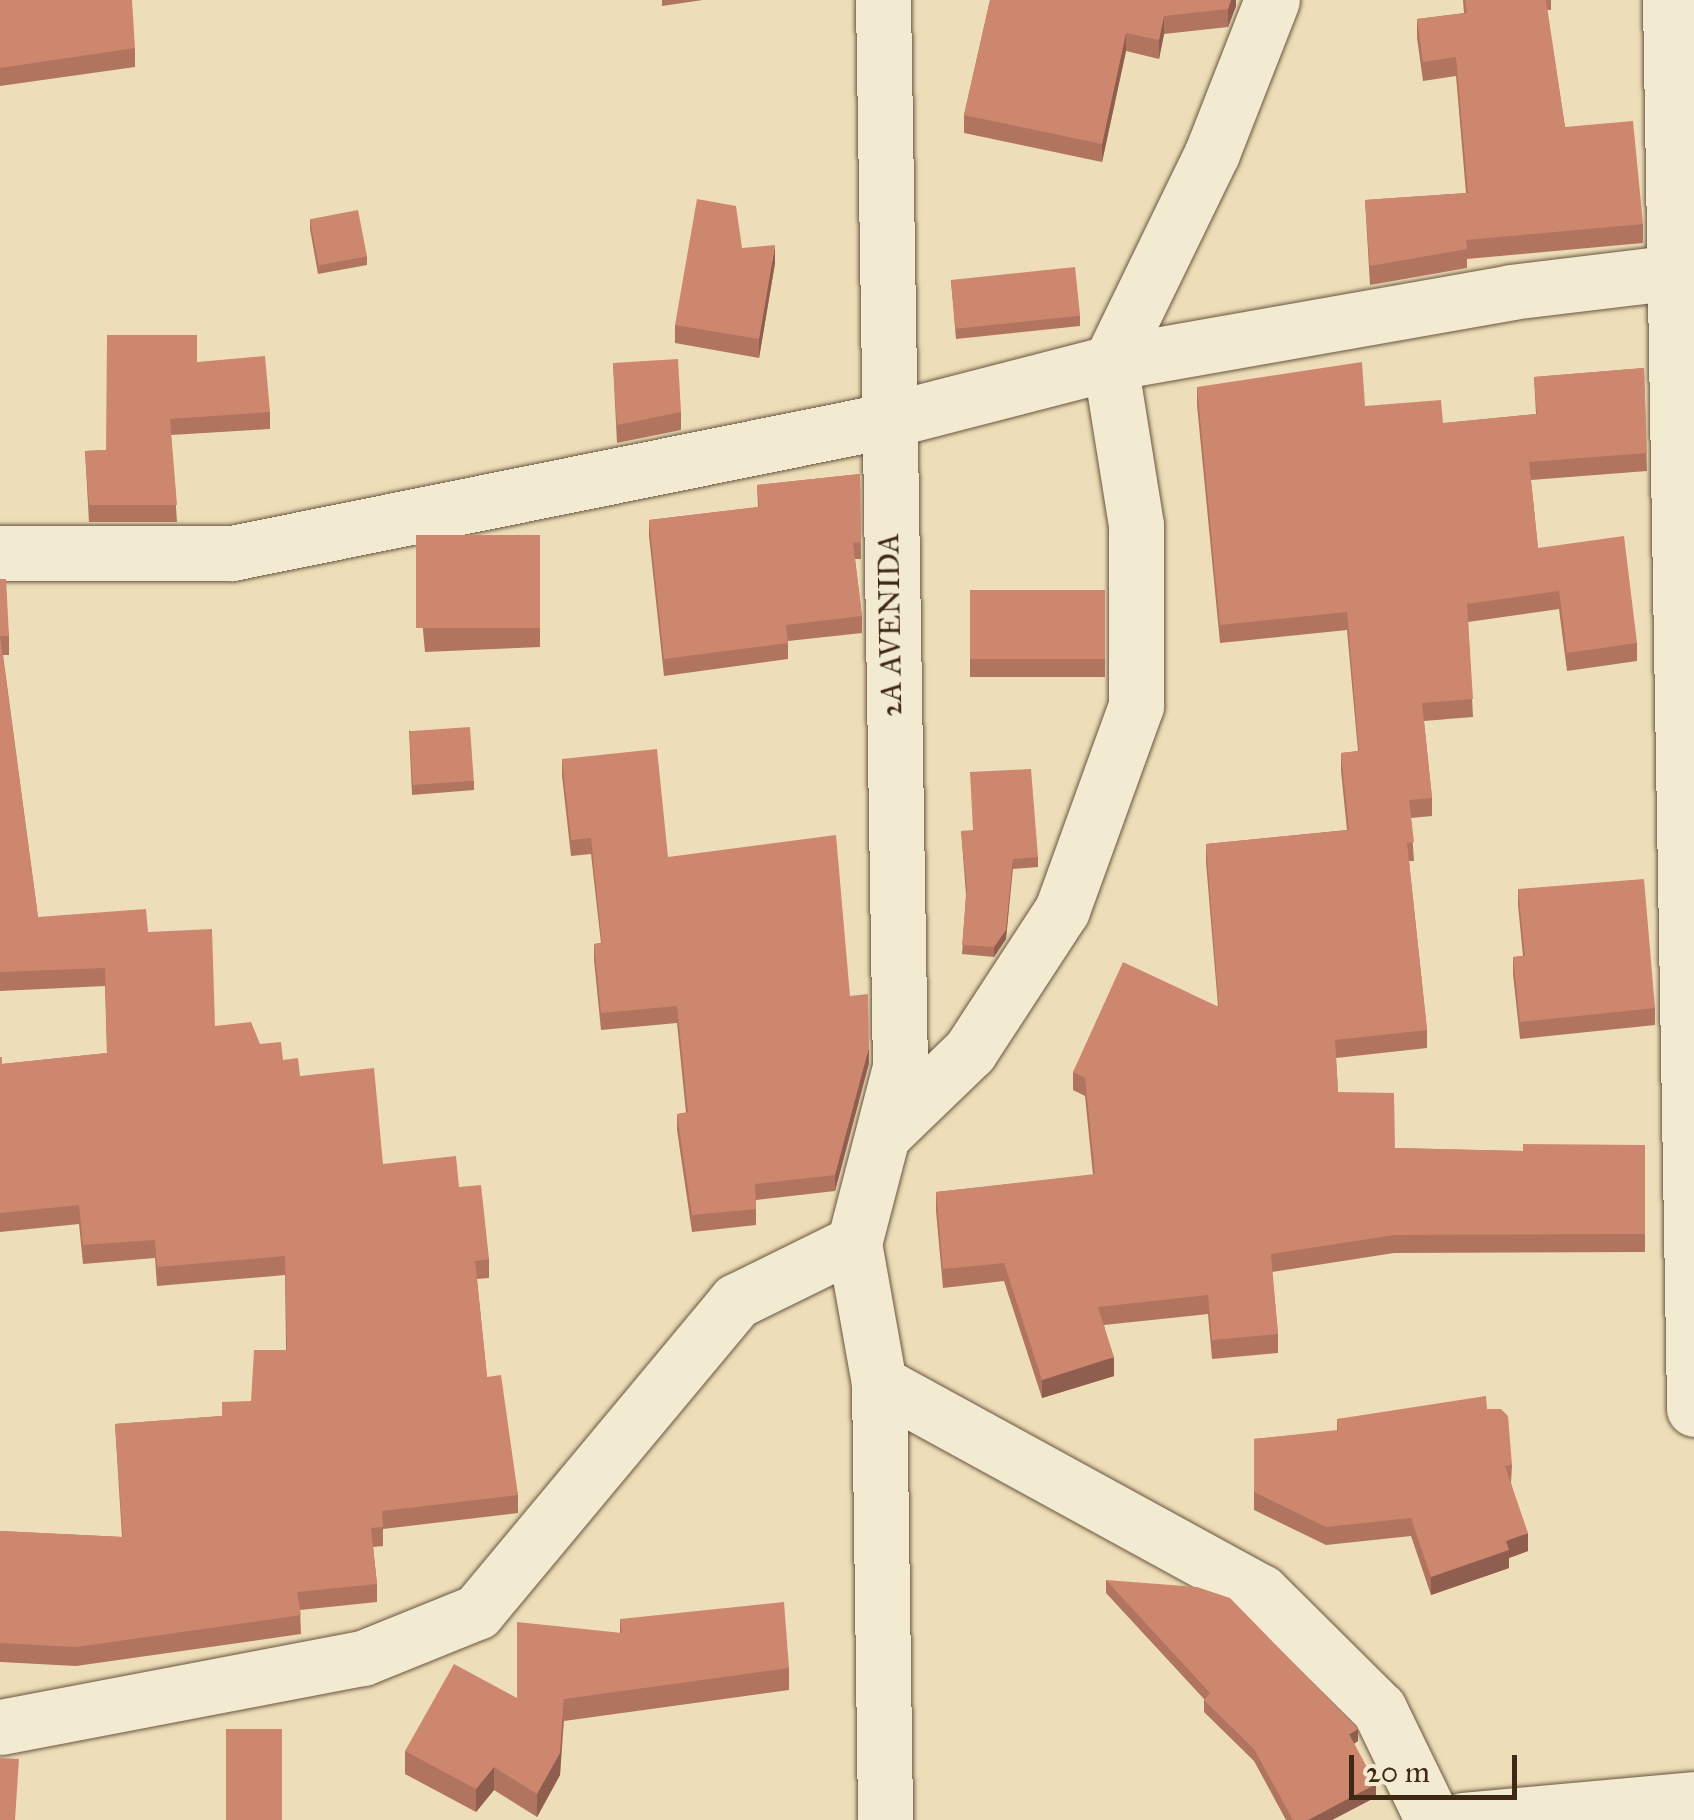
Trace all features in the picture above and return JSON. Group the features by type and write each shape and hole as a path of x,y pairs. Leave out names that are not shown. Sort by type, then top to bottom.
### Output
{"street":[{"name":"2A AVENIDA","path":"854,1243 900,1067 885,422 883,0"},
{"path":"883,1135 970,1051 1062,910 1136,706 1136,525 1110,362 1212,153 1272,0"},
{"path":"1670,0 1683,270 1694,1409"},
{"path":"0,554 232,553 885,422 1110,362 1683,270"},
{"path":"0,1726 363,1658 477,1612 736,1301 854,1243 879,1382 884,1820"},
{"path":"879,1382 1261,1592 1379,1709 1433,1820"},
{"path":"1463,1820 1694,1799"}],"building":[{"path":"0,0 132,0 135,48 0,68"},
{"path":"990,0 1231,0 1228,9 1164,16 1159,40 1126,33 1102,144 964,115"},
{"path":"1465,0 1546,0 1565,127 1633,121 1643,224 1466,240 1467,249 1370,266 1365,200 1468,193 1456,57 1423,62 1417,19 1467,13"},
{"path":"697,199 736,206 742,248 775,245 759,339 675,325"},
{"path":"358,210 367,256 319,265 310,219"},
{"path":"1075,267 1080,316 956,329 951,280"},
{"path":"107,335 197,335 197,362 265,356 270,412 170,419 177,505 89,505 85,451 106,450"},
{"path":"678,359 681,412 617,425 613,363"},
{"path":"1362,362 1365,406 1441,400 1443,423 1537,414 1534,377 1644,368 1647,453 1529,462 1538,548 1624,536 1637,643 1567,653 1559,591 1467,604 1473,699 1422,703 1432,798 1409,800 1414,842 1407,843 1427,1030 1335,1040 1338,1092 1394,1093 1395,1148 1523,1151 1523,1144 1645,1145 1645,1234 1394,1235 1271,1254 1278,1334 1212,1340 1208,1295 1098,1307 1114,1357 1042,1380 1004,1263 943,1269 936,1192 1095,1174 1085,1078 1073,1072 1123,962 1219,1007 1206,844 1349,830 1341,753 1359,751 1347,612 1220,625 1197,387"},
{"path":"860,474 861,542 853,543 862,616 786,625 788,643 664,659 649,520 759,507 757,485"},
{"path":"416,535 540,535 540,628 416,628"},
{"path":"0,579 6,579 9,636 0,636"},
{"path":"970,590 1105,590 1105,659 970,659"},
{"path":"0,636 38,917 146,909 148,932 212,929 215,1026 251,1022 260,1044 281,1042 283,1060 298,1058 300,1076 374,1068 383,1164 456,1156 459,1187 481,1185 489,1259 475,1261 487,1377 501,1375 518,1495 382,1511 383,1527 371,1528 377,1584 297,1592 301,1615 76,1647 0,1643 0,1531 123,1537 115,1424 222,1416 222,1402 251,1401 254,1350 287,1350 285,1256 157,1267 155,1240 83,1245 79,1205 0,1213 0,1057 2,1064 107,1053 105,968 0,972"},
{"path":"470,727 474,781 413,785 409,731"},
{"path":"657,749 668,857 836,835 850,996 868,994 869,1047 835,1175 755,1184 756,1209 692,1215 677,1114 688,1112 677,1006 601,1013 594,944 602,943 591,838 571,840 562,759"},
{"path":"1031,769 1038,857 1013,859 1006,930 994,947 962,945 967,889 961,831 973,830 970,772"},
{"path":"1644,879 1655,1008 1520,1022 1513,957 1525,956 1518,889"},
{"path":"1486,1396 1487,1409 1501,1409 1508,1416 1512,1465 1505,1466 1528,1533 1506,1541 1509,1550 1431,1577 1411,1518 1326,1527 1254,1492 1254,1439 1338,1430 1337,1419"},
{"path":"1106,1580 1197,1587 1230,1598 1358,1729 1349,1734 1376,1784 1308,1820 1293,1820 1254,1749 1204,1700 1210,1693"},
{"path":"784,1602 789,1668 564,1699 560,1753 537,1794 494,1767 476,1789 405,1751 454,1664 517,1698 517,1622 622,1633 620,1619"},
{"path":"226,1729 282,1729 282,1820 226,1820"},
{"path":"0,1758 19,1759 15,1820 0,1820"}]}
